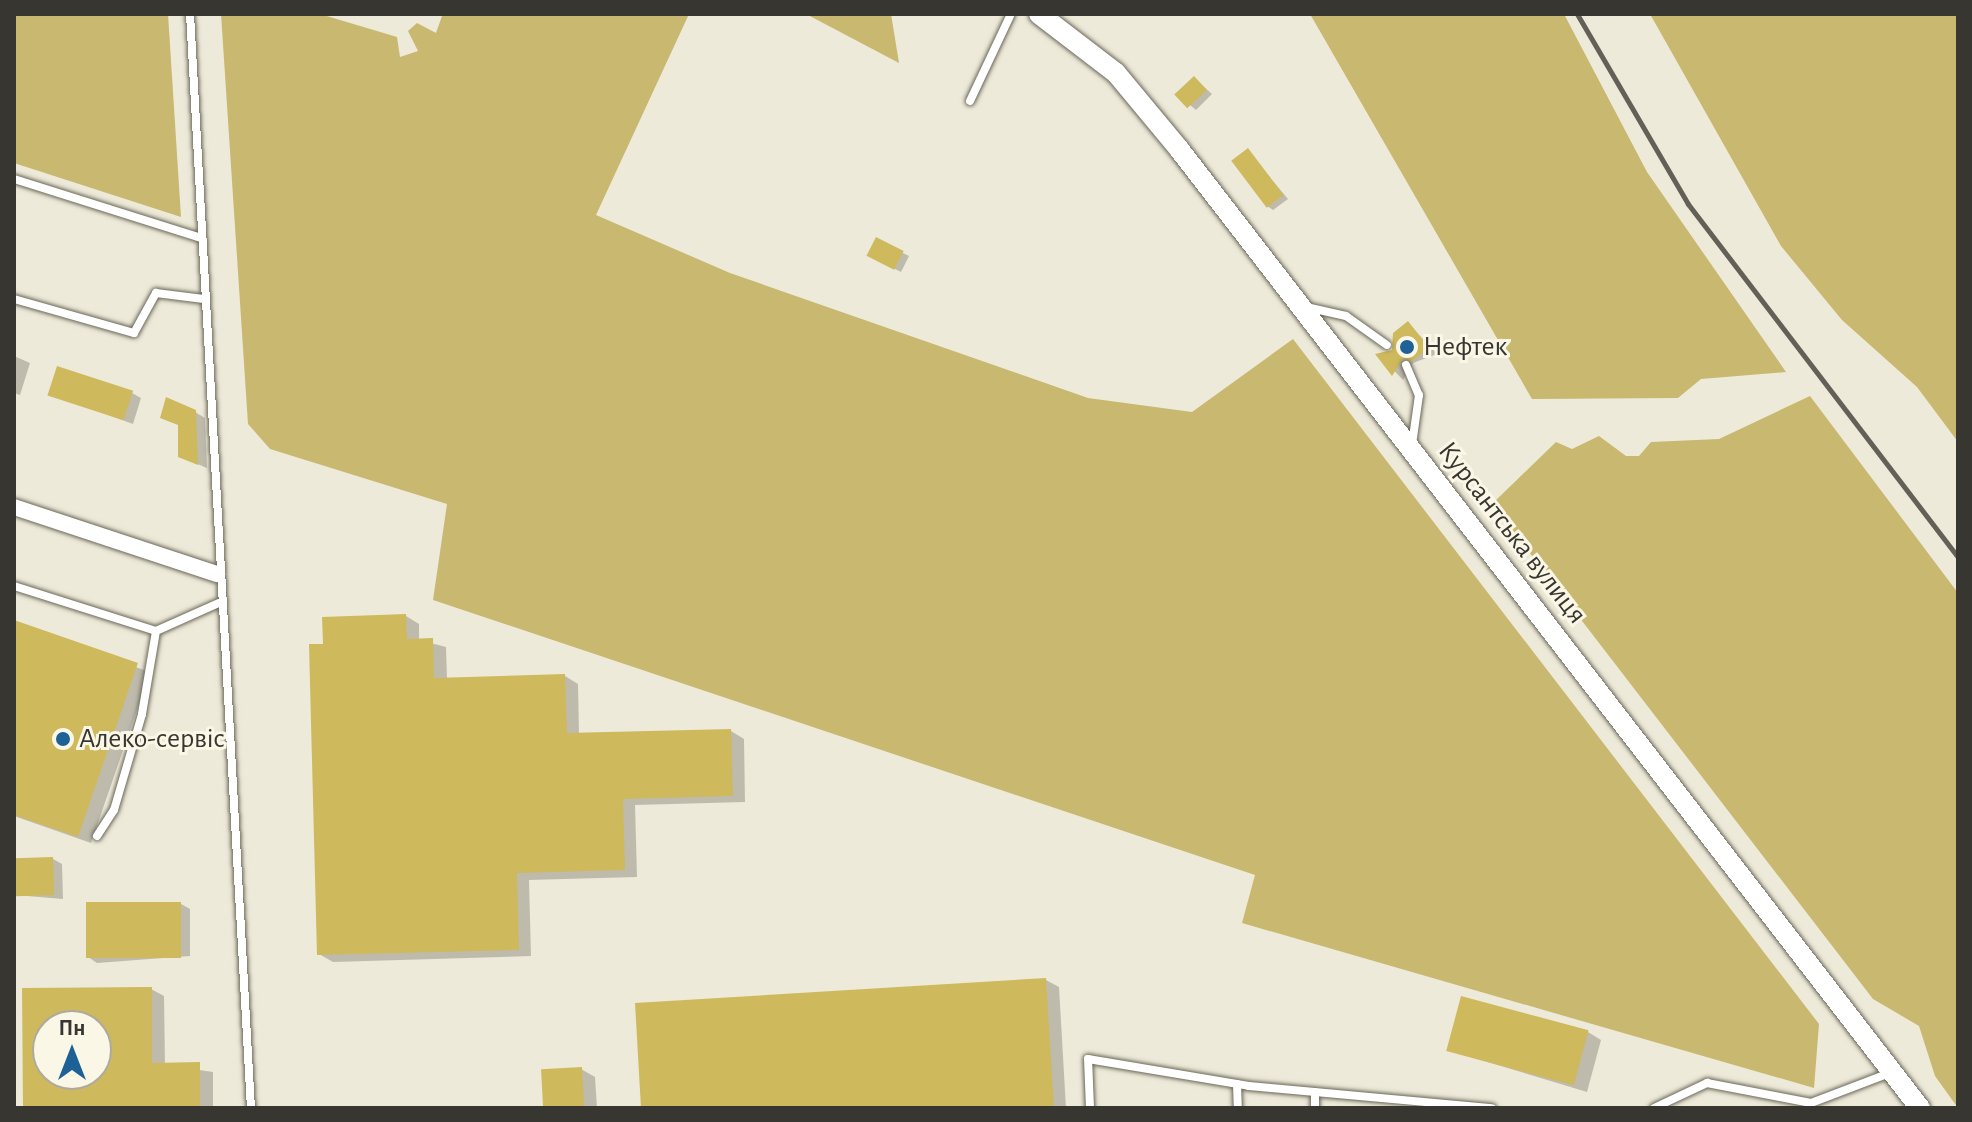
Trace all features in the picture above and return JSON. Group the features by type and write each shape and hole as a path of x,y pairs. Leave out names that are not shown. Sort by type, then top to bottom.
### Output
{"street":[{"name":"Курсантська вулиця","path":"1039,14 1116,73 1301,306 1920,1108"},
{"path":"14,507 217,574"}],"lane":[{"path":"190,14 217,574 251,1108"},
{"path":"970,101 1011,14"},
{"path":"14,179 201,238"},
{"path":"14,299 134,333 156,293 204,299"},
{"path":"1301,306 1346,316 1387,345"},
{"path":"1406,365 1419,395 1412,449"},
{"path":"14,586 156,631 219,603"},
{"path":"97,836 114,810 142,714 156,631"},
{"path":"1090,1108 1088,1059 1237,1084 1492,1108"},
{"path":"1654,1108 1707,1083 1811,1103 1893,1072"},
{"path":"1237,1084 1238,1108"},
{"path":"1315,1092 1315,1108"}],"shaded area":[{"path":"14,14 168,14 181,217 14,163"},
{"path":"221,14 320,14 397,37 400,57 418,51 408,31 417,23 436,33 442,16 434,14 689,14 596,215 730,273 1088,398 1192,412 1293,339 1819,1024 1814,1088 1242,923 1255,875 433,600 447,504 270,449 248,424"},
{"path":"806,14 891,14 899,63"},
{"path":"1310,14 1564,14 1647,172 1786,372 1701,379 1678,398 1532,399"},
{"path":"1650,14 1958,14 1958,442 1917,387 1842,320 1781,246"},
{"path":"1810,396 1958,593 1958,1108 1935,1076 1919,1026 1873,999 1492,504 1556,442 1572,449 1599,436 1626,456 1639,456 1651,442 1719,439"}],"building":[{"path":"1194,76 1207,90 1187,108 1174,94"},
{"path":"1248,148 1284,195 1267,208 1231,161"},
{"path":"876,237 904,251 894,270 866,256"},
{"name":"Нефтек","path":"1408,321 1429,348 1412,361 1403,359 1392,376 1375,354 1392,350 1393,333"},
{"path":"57,366 133,391 124,420 47,395"},
{"path":"166,397 196,410 198,465 178,457 178,425 160,418"},
{"path":"406,614 407,639 433,638 434,678 565,674 567,733 731,729 733,796 623,799 625,870 517,873 519,950 317,955 309,644 323,644 322,617"},
{"name":"Алеко-сервіс","path":"14,620 138,663 78,837 14,815"},
{"path":"53,857 54,895 15,896 14,858"},
{"path":"86,902 181,902 181,958 86,958"},
{"path":"1046,978 1054,1108 641,1108 635,1003"},
{"path":"152,987 152,1063 200,1062 200,1108 23,1108 22,988"},
{"path":"1461,996 1589,1030 1574,1085 1446,1051"},
{"path":"582,1067 584,1108 543,1108 541,1069"}],"railway":[{"path":"1577,14 1688,204 1958,557"}],"place":[{"name":"Нефтек","path":"1407,347"},
{"name":"Алеко-сервіс","path":"63,739"}]}
